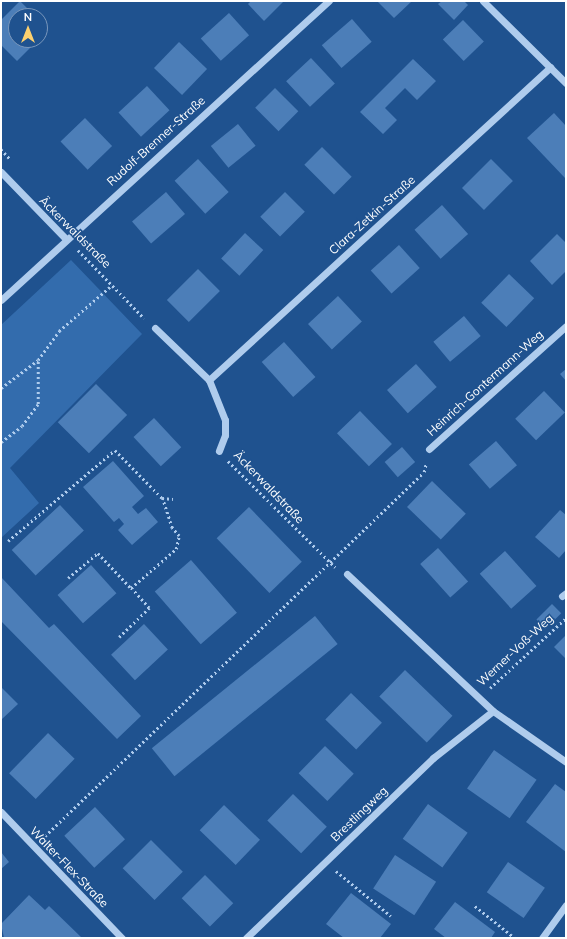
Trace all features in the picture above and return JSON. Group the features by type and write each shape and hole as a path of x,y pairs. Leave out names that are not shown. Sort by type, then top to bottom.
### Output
{"street":[{"name":"Rudolf-Brenner-Straße","path":"1,300 66,239 329,1"},
{"path":"483,1 566,83"},
{"name":"Clara-Zetkin-Straße","path":"209,380 550,67"},
{"name":"Äckerwaldstraße","path":"1,172 66,239"},
{"name":"Heinrich-Gontermann-Weg","path":"429,449 566,326"},
{"name":"Äckerwaldstraße","path":"155,328 209,380 225,420 225,434 219,450"},
{"path":"347,574 480,698 492,711 566,762"},
{"name":"Brestlingweg","path":"246,938 433,758 492,711"},
{"name":"Walter-Flex-Straße","path":"1,812 122,938"},
{"path":"544,937 566,905"}],"path":[{"name":"Äckerwaldstraße","path":"66,239 155,328"},
{"path":"1,388 38,360 59,331 112,285"},
{"path":"1,442 22,426 38,404 38,360"},
{"name":"Heinrich-Gontermann-Weg","path":"35,847 424,472 429,449"},
{"path":"8,541 115,450 162,498 172,528 179,536 176,549 131,588"},
{"name":"Äckerwaldstraße","path":"219,450 329,564 347,574"},
{"path":"162,498 174,499"},
{"path":"68,578 98,553 149,608 119,637"},
{"name":"Werner-Voß-Weg","path":"480,698 566,618"},
{"path":"325,862 391,916"},
{"path":"475,906 515,938"}],"shaded area":[{"path":"71,260 142,334 10,468 39,503 1,538 1,325"}],"building":[{"path":"20,1 27,8 13,8"},
{"path":"251,1 284,1 264,21 248,4"},
{"path":"377,1 412,1 394,18"},
{"path":"442,1 464,1 468,5 454,20 438,4"},
{"path":"8,13 8,48 30,48 17,61 1,45 1,20"},
{"path":"229,13 249,35 221,61 201,38"},
{"path":"352,19 372,42 341,68 322,45"},
{"path":"463,20 484,42 464,61 443,39"},
{"path":"179,42 207,69 182,95 154,68"},
{"path":"311,58 335,84 310,107 286,81"},
{"path":"413,59 436,81 417,100 405,88 385,108 397,120 383,134 360,112"},
{"path":"147,86 170,110 141,137 118,113"},
{"path":"275,88 298,111 279,131 255,108"},
{"path":"554,113 566,126 565,178 527,138"},
{"path":"85,118 112,146 88,170 61,142"},
{"path":"238,124 256,146 228,168 211,146"},
{"path":"322,147 352,177 334,194 304,165"},
{"path":"198,159 229,192 205,214 175,181"},
{"path":"491,159 513,181 484,210 462,188"},
{"path":"166,192 185,214 151,243 132,222"},
{"path":"285,192 305,212 280,237 260,217"},
{"path":"442,205 468,234 441,259 415,230"},
{"path":"245,233 263,250 239,276 221,259"},
{"path":"557,234 566,243 566,271 552,285 530,261"},
{"path":"399,245 420,268 392,293 371,270"},
{"path":"198,269 220,291 189,322 167,300"},
{"path":"509,274 534,298 506,327 481,303"},
{"path":"338,296 362,322 332,350 308,324"},
{"path":"464,316 481,336 450,362 433,342"},
{"path":"284,342 315,377 293,397 262,362"},
{"path":"416,364 437,387 408,413 387,390"},
{"path":"566,369 566,381 560,374"},
{"path":"96,384 127,415 89,453 58,422"},
{"path":"544,391 565,413 536,440 515,419"},
{"path":"360,411 392,444 369,466 337,433"},
{"path":"154,418 181,447 161,466 134,437"},
{"path":"496,441 517,465 490,489 469,465"},
{"path":"402,447 415,462 398,477 385,462"},
{"path":"113,461 144,496 132,507 138,514 146,508 158,522 132,545 118,530 124,524 119,518 114,522 83,487"},
{"path":"432,481 466,514 441,540 407,507"},
{"path":"60,505 84,531 36,576 12,550"},
{"path":"249,507 302,562 269,593 217,538"},
{"path":"560,510 566,515 566,550 559,558 535,537"},
{"path":"438,548 468,581 450,598 420,564"},
{"path":"505,551 536,586 511,609 480,574"},
{"path":"191,560 237,613 201,644 155,591"},
{"path":"91,565 116,593 83,623 58,595"},
{"path":"1,577 49,628 54,624 141,716 117,739 1,621"},
{"path":"552,604 561,613 546,629 536,620"},
{"path":"315,616 338,644 174,776 152,748"},
{"path":"144,624 168,650 135,680 111,655"},
{"path":"566,635 566,659 554,647"},
{"path":"405,670 452,716 427,742 379,697"},
{"path":"1,687 18,704 1,720"},
{"path":"351,693 382,723 356,749 325,720"},
{"path":"48,733 75,759 36,799 9,773"},
{"path":"325,746 354,774 327,801 299,773"},
{"path":"494,750 537,780 510,818 467,789"},
{"path":"555,784 566,792 566,852 526,822"},
{"path":"293,794 327,827 301,853 267,821"},
{"path":"428,804 468,833 442,868 403,839"},
{"path":"224,805 260,840 236,865 200,830"},
{"path":"95,807 125,839 94,868 64,836"},
{"path":"151,840 183,872 155,900 123,868"},
{"path":"1,852 9,862 1,869"},
{"path":"395,855 436,882 414,915 373,889"},
{"path":"508,862 545,888 524,918 487,892"},
{"path":"205,875 233,903 210,927 182,898"},
{"path":"351,893 391,924 380,938 344,938 326,924"},
{"path":"29,895 45,910 49,906 82,938 4,938 1,924"},
{"path":"455,902 495,932 491,938 446,938 434,929"}]}
